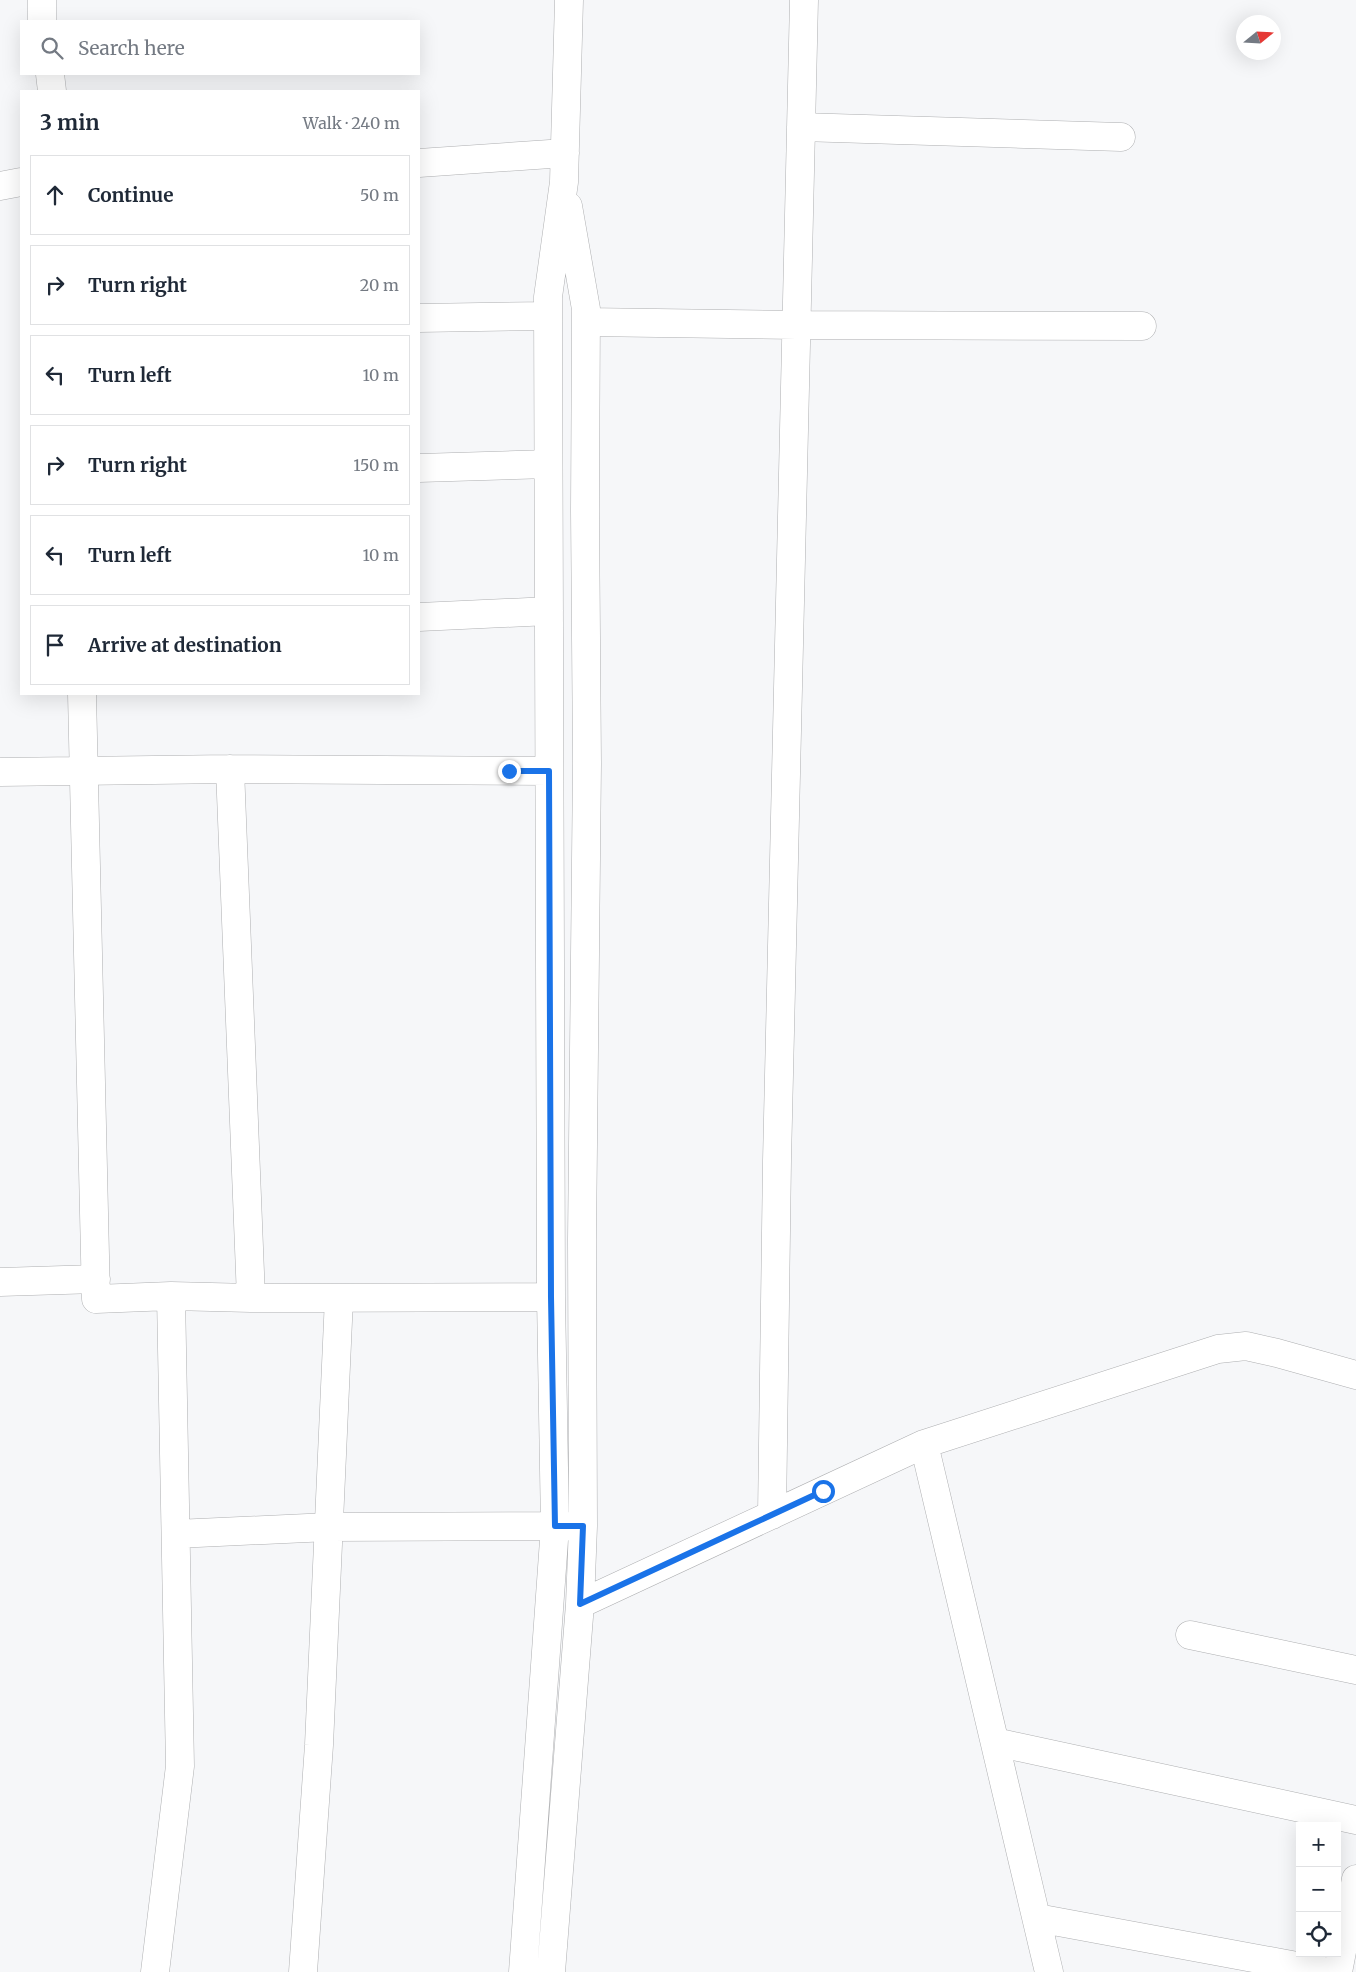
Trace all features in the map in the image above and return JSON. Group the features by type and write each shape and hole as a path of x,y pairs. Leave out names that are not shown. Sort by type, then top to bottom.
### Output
{"street":[{"path":"42,0 42,20"},
{"path":"523,1972 555,1526 551,1297 548,297 564,182 569,0"},
{"path":"772,1515 778,1152 804,0"},
{"path":"50,75 52,90"},
{"path":"801,127 1121,136"},
{"path":"420,163 565,153"},
{"path":"0,186 20,182"},
{"path":"551,1972 580,1604 583,1526 582,1240 587,764 586,309 564,182"},
{"path":"420,318 548,316"},
{"path":"586,322 1142,326"},
{"path":"420,468 548,464"},
{"path":"420,617 549,611"},
{"path":"82,695 96,1299 171,1296 250,1298 551,1297"},
{"path":"0,772 230,769 549,771"},
{"path":"230,769 250,1298"},
{"path":"0,1282 96,1279"},
{"path":"155,1972 180,1766 171,1296"},
{"path":"303,1972 319,1745 339,1298"},
{"path":"580,1604 924,1444 1218,1349 1246,1346 1356,1375"},
{"path":"924,1444 1050,1972"},
{"path":"176,1534 329,1527 583,1526"},
{"path":"1190,1635 1356,1670"},
{"path":"995,1742 1356,1820"},
{"path":"1338,1972 1351,1933 1356,1879"},
{"path":"1037,1918 1329,1972"}],"route":[{"path":"509,771 549,771 551,1297 555,1526 583,1526 580,1604 823,1491"}]}
